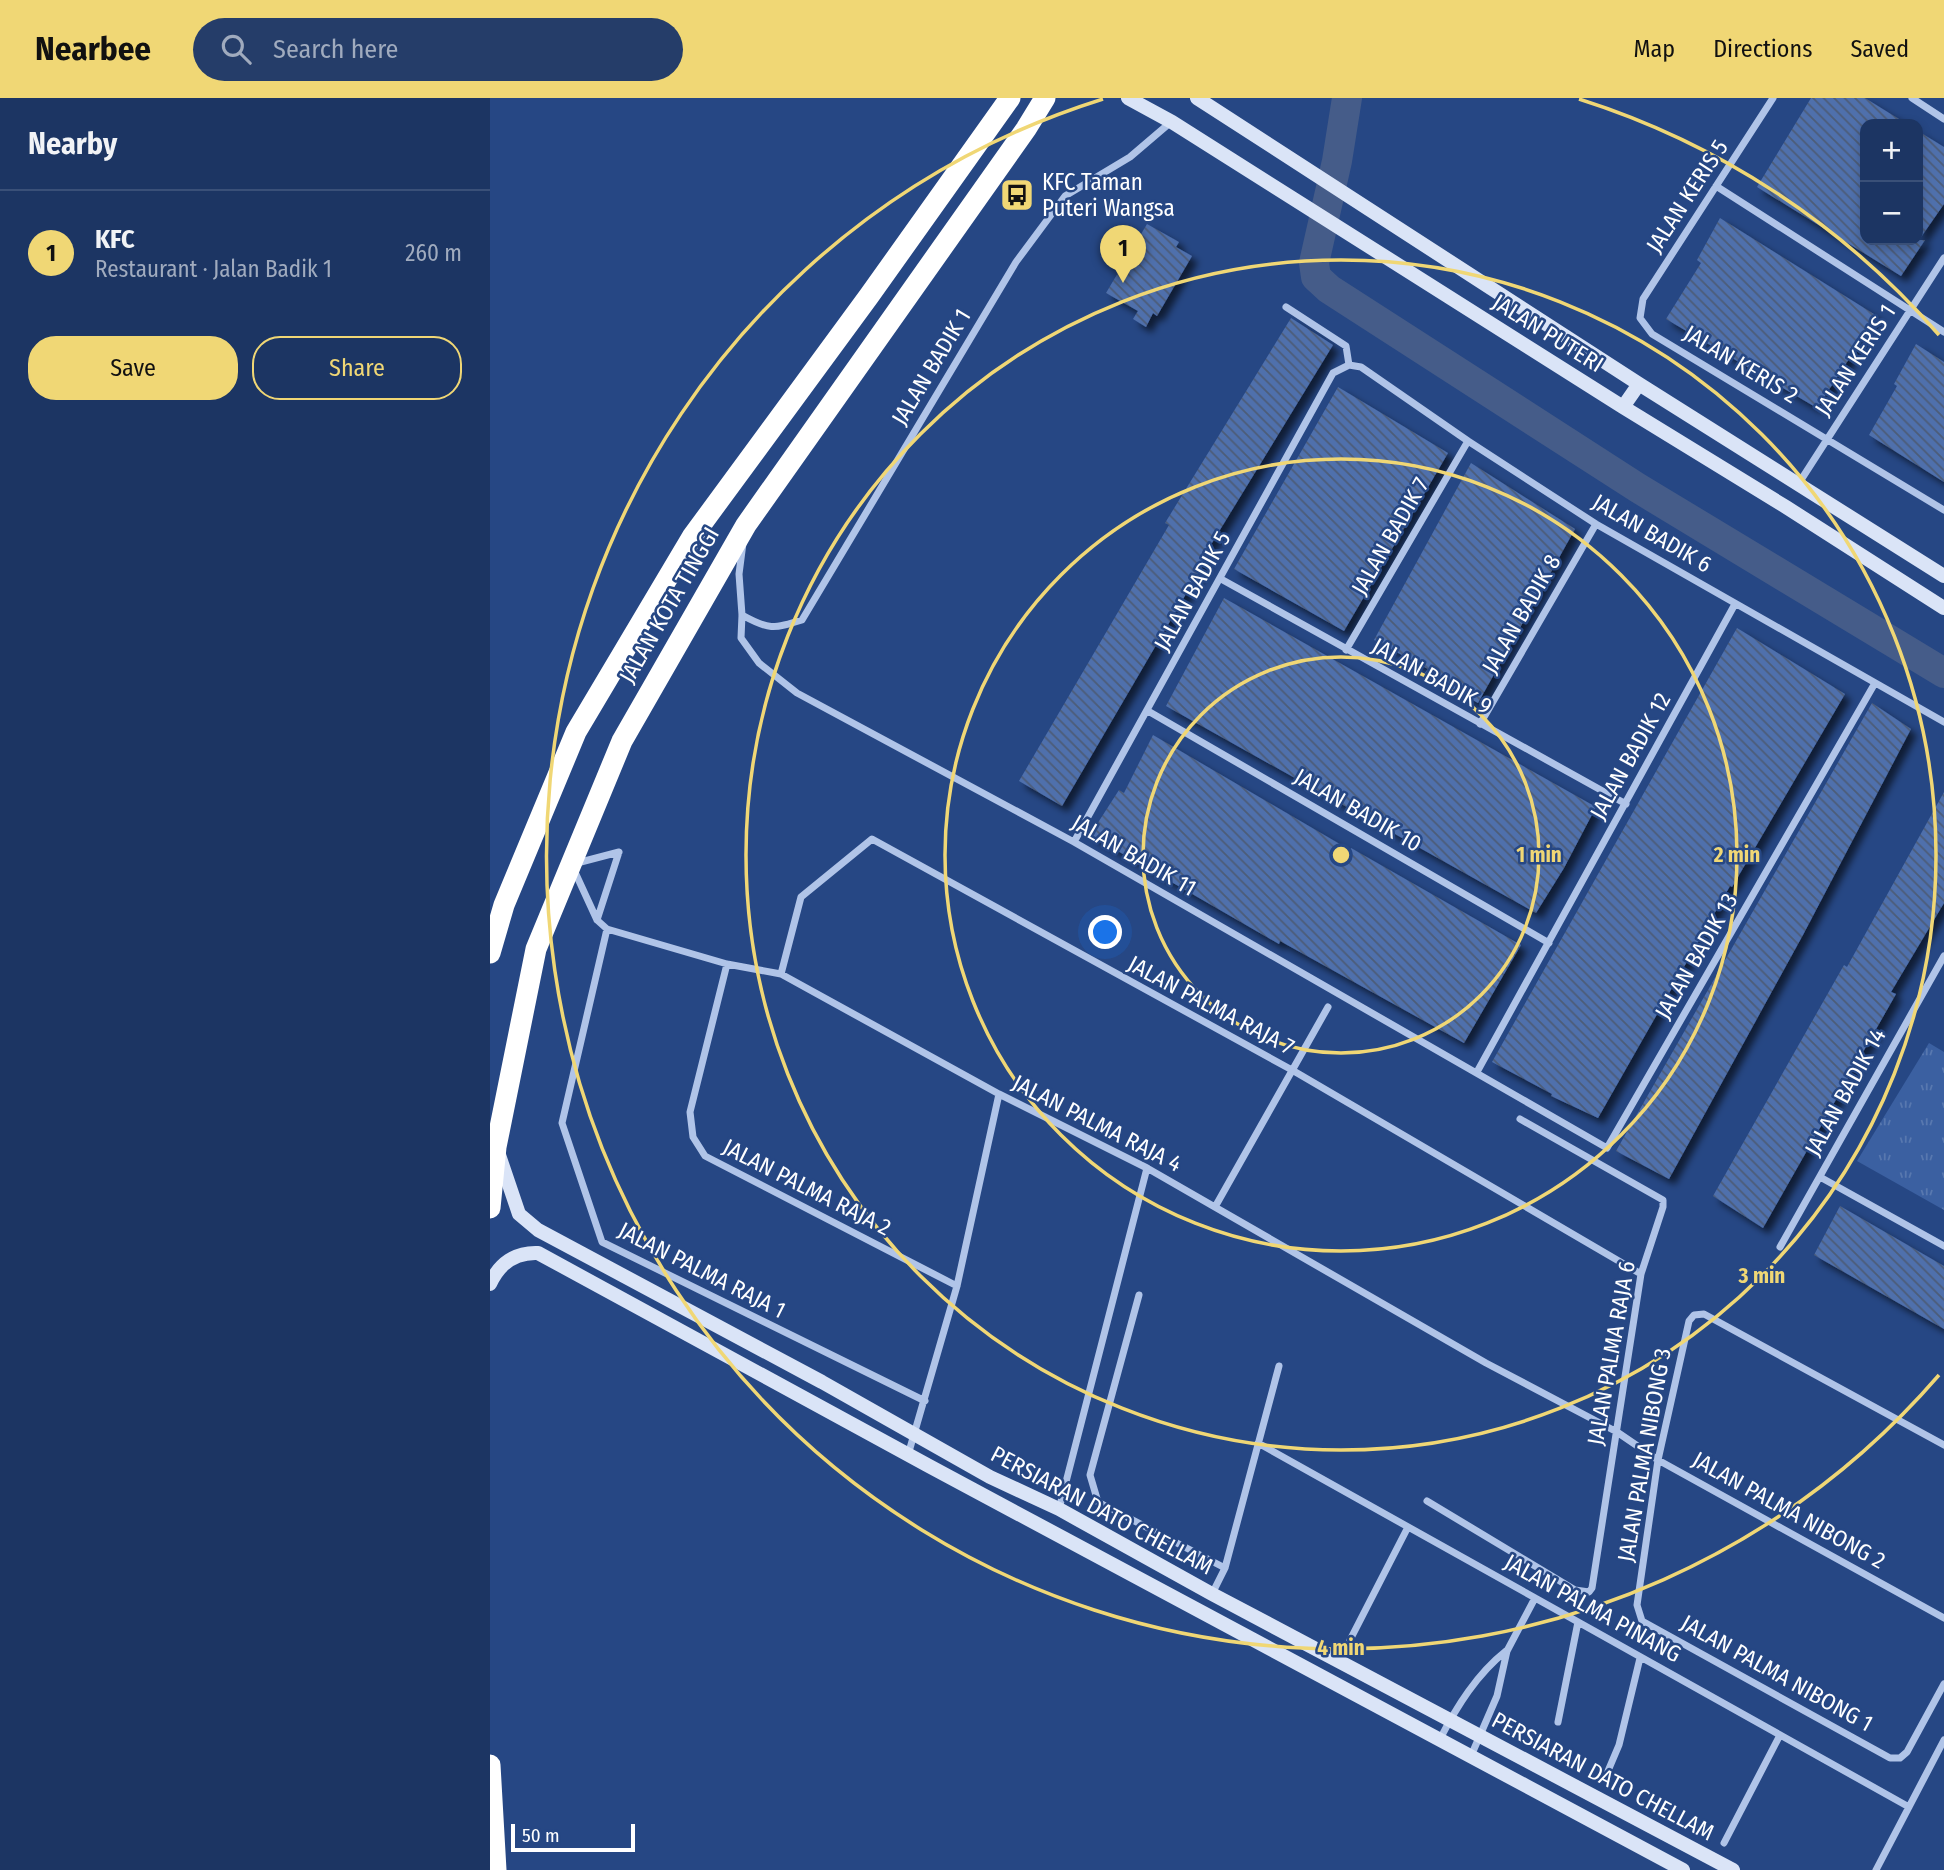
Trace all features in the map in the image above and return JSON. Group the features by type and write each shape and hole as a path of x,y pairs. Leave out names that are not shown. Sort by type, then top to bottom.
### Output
{"highway":[{"name":"JALAN KOTA TINGGI","path":"490,953 504,905 576,732 692,537 1010,98"},
{"name":"JALAN KOTA TINGGI","path":"490,1208 496,1147 536,949 622,741 746,525 1026,129 1045,98"},
{"path":"490,1765 496,1870"}],"street":[{"path":"1026,129 1056,98"},
{"name":"JALAN PUTERI","path":"1128,98 1172,121 1623,408 1786,507 1944,608"},
{"name":"JALAN PUTERI","path":"1197,98 1639,384 1944,576"},
{"name":"JALAN KERIS 5","path":"1640,318 1643,299 1773,98"},
{"path":"1912,98 1944,119"},
{"name":"JALAN BADIK 1","path":"742,615 763,626 780,627 802,620 1016,262 1044,222 1065,196 1130,157 1172,121"},
{"path":"1716,186 1944,332"},
{"name":"JALAN KERIS 1","path":"1799,483 1944,258"},
{"path":"1286,307 1346,346 1349,365"},
{"name":"JALAN KERIS 2","path":"1640,318 1652,334 1944,510"},
{"name":"JALAN BADIK 6","path":"1349,365 1362,367 1468,441 1596,524 1944,722"},
{"name":"JALAN BADIK 5","path":"1074,842 1333,373 1349,365"},
{"path":"1623,408 1639,384"},
{"name":"JALAN BADIK 7","path":"1346,650 1468,441"},
{"name":"JALAN BADIK 8","path":"1480,724 1596,524"},
{"name":"JALAN BADIK 11","path":"746,525 739,574 741,638 759,663 797,693 1074,842 1607,1148 1614,1139"},
{"name":"JALAN BADIK 9","path":"1221,579 1626,804"},
{"name":"JALAN BADIK 12","path":"1477,1072 1735,604"},
{"name":"JALAN BADIK 13","path":"1614,1139 1875,683"},
{"name":"JALAN BADIK 10","path":"1148,710 1549,943"},
{"name":"JALAN PALMA RAJA 7","path":"780,974 801,897 872,839 1292,1070 1642,1274"},
{"path":"571,864 619,852 597,920"},
{"name":"JALAN PALMA RAJA 4","path":"571,864 597,920 607,929 727,964 780,974 999,1094 1147,1168 1486,1363 1617,1432"},
{"name":"JALAN PALMA RAJA 1","path":"607,929 562,1123 602,1242 925,1401"},
{"name":"JALAN BADIK 14","path":"1780,1247 1944,956"},
{"name":"JALAN PALMA RAJA 2","path":"727,964 690,1112 693,1136 705,1156 957,1286"},
{"path":"1215,1207 1328,1007"},
{"path":"908,1455 957,1286 999,1094"},
{"name":"JALAN PALMA RAJA 6","path":"1427,1502 1575,1590 1589,1592 1592,1588 1642,1274 1663,1200 1520,1119"},
{"name":"PERSIARAN DATO CHELLAM","path":"496,1147 519,1214 538,1230 916,1434 990,1477 1059,1509 1212,1594 1733,1870"},
{"path":"1059,1509 1147,1168"},
{"path":"1820,1177 1944,1245"},
{"name":"PERSIARAN DATO CHELLAM","path":"490,1284 496,1270 510,1260 524,1252 538,1253 908,1455 1683,1870"},
{"path":"1139,1295 1090,1475 1098,1502 1225,1568"},
{"name":"JALAN PALMA NIBONG 3","path":"1639,1614 1637,1605 1658,1460 1689,1321 1695,1315 1704,1314 1944,1445"},
{"path":"1212,1594 1225,1568 1279,1366"},
{"name":"JALAN PALMA NIBONG 2","path":"1617,1432 1658,1460 1944,1618"},
{"name":"JALAN PALMA PINANG","path":"1258,1443 1909,1807"},
{"path":"1350,1640 1408,1527"},
{"path":"1471,1756 1497,1696 1507,1651 1535,1598"},
{"name":"JALAN PALMA NIBONG 1","path":"1639,1614 1643,1621 1890,1758 1900,1758 1906,1752 1944,1684"},
{"path":"1558,1722 1578,1622"},
{"path":"1440,1739 1486,1667 1507,1651"},
{"path":"1605,1778 1619,1745 1640,1657"},
{"path":"1724,1843 1780,1735"},
{"path":"1876,1870 1944,1740"}],"green space":[{"path":"1929,1043 1944,1052 1944,1210 1857,1161"}],"building":[{"path":"1811,98 1865,98 1899,119 1860,119 1860,245 1922,245 1901,276 1757,187"},
{"path":"1923,134 1944,147 1944,204 1923,234"},
{"path":"1720,218 1877,316 1817,408 1666,319 1701,263 1697,260"},
{"path":"1147,224 1179,242 1176,247 1192,256 1157,316 1153,313 1146,327 1133,319 1138,311 1106,293"},
{"path":"1291,318 1333,345 1204,556 1207,558 1062,806 1019,781 1169,525 1165,523"},
{"path":"1916,344 1944,362 1944,482 1869,435 1897,386 1894,384"},
{"path":"1338,387 1448,453 1344,631 1234,569"},
{"path":"1471,463 1575,529 1478,703 1425,673 1428,669 1374,640"},
{"path":"1224,598 1596,807 1564,868 1536,913 1166,706"},
{"path":"1737,628 1845,694 1732,887 1730,886 1598,1118 1551,1096 1552,1094 1492,1062"},
{"path":"1872,703 1911,729 1804,933 1669,1179 1616,1151"},
{"path":"1153,735 1350,850 1351,848 1521,945 1464,1043 1280,941 1279,944 1090,835 1119,790 1124,793"},
{"path":"1944,792 1944,903 1891,992 1896,994 1763,1228 1713,1196 1844,965 1847,967"},
{"path":"1840,1206 1944,1266 1944,1329 1814,1255"}],"waterway":[{"path":"1347,98 1337,161 1314,263 1316,277 1329,289 1638,488 1944,673"}],"place":[{"name":"KFC Taman Puteri Wangsa","path":"1017,195"},
{"name":"KFC","path":"1123,283"}]}
